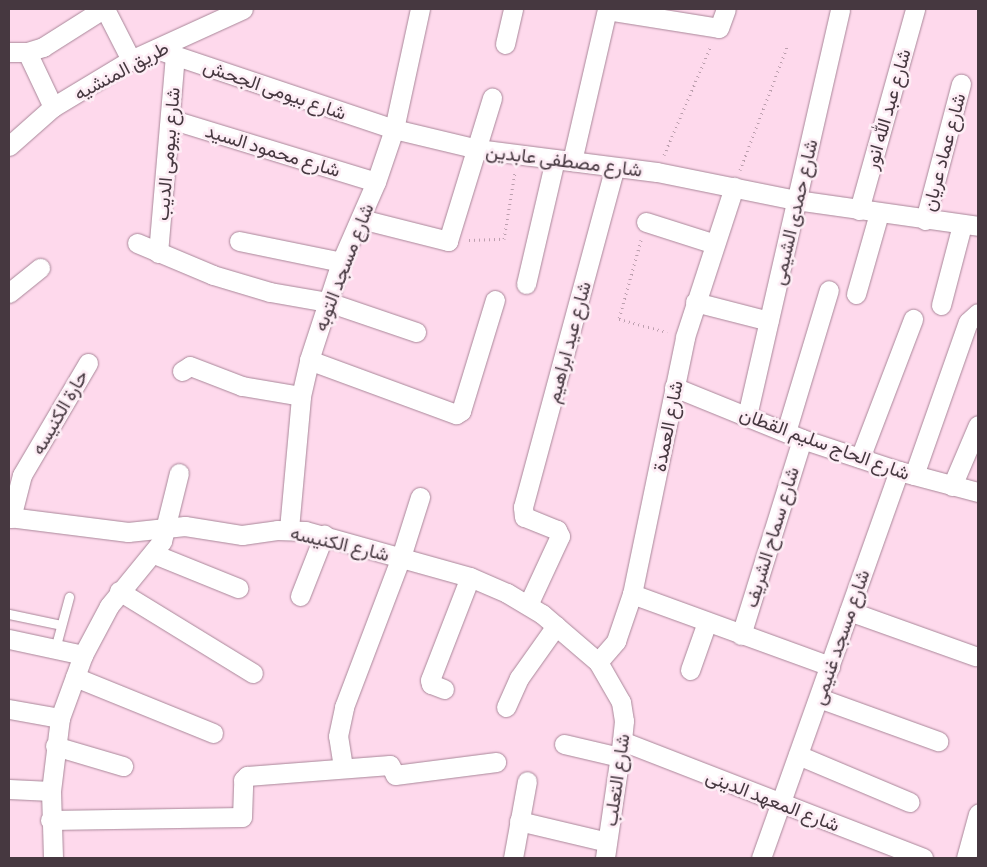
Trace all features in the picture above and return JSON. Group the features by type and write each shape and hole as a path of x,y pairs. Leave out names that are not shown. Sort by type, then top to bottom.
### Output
{"street":[{"path":"53,107 18,52 43,47 104,9 131,60"},
{"name":"طريق المنشيه","path":"9,146 53,107 131,60 243,9"},
{"name":"شارع مسجد التوبه","path":"289,529 301,396 309,360 341,262 376,182 394,129 420,9"},
{"path":"505,44 513,9"},
{"path":"526,284 607,9 719,28 726,9"},
{"name":"شارع حمدى الشيمى","path":"748,416 840,9"},
{"name":"شارع عبد الله انور","path":"859,210 915,9"},
{"name":"شارع بيومى الجحش","path":"156,49 394,129"},
{"name":"شارع بيومى الديب","path":"158,253 175,55"},
{"name":"شارع عماد عريان","path":"925,220 962,84"},
{"path":"361,219 448,241 492,98"},
{"name":"شارع محمود السيد","path":"170,119 376,182"},
{"name":"شارع مصطفى عابدين","path":"394,129 477,149 657,172 734,187"},
{"name":"شارع عيد ابراهيم","path":"528,605 560,536 557,530 524,517 523,507 616,167"},
{"name":"شارع عماد عريان","path":"734,187 796,200 970,226"},
{"name":"شارع العمدة","path":"598,662 616,641 632,594 685,336 734,187"},
{"path":"856,294 879,213"},
{"path":"646,222 715,244"},
{"path":"941,305 970,226"},
{"path":"239,241 341,262"},
{"path":"137,243 232,281 328,302 416,332"},
{"path":"9,293 40,268"},
{"name":"شارع سماح الشريف","path":"741,635 794,435 829,290"},
{"path":"309,360 456,414 461,410 495,300"},
{"path":"695,302 769,321"},
{"name":"شارع مسجد غنيمى","path":"761,858 849,611 907,473 971,336 970,318 978,313"},
{"path":"860,458 913,319"},
{"name":"حارة الكنيسه","path":"10,517 22,475 88,362"},
{"path":"182,371 190,366 242,386 301,396"},
{"name":"شارع الحاج سليم القطان","path":"674,387 794,435 860,458 978,492"},
{"path":"952,486 978,425"},
{"path":"53,858 50,791 60,718 84,655 119,591 154,554 166,528 179,473"},
{"path":"343,767 338,736 344,708 401,557 420,497"},
{"name":"شارع الكنيسه","path":"10,517 128,532 192,526 242,535 289,529 324,536 470,577 528,605 556,626 598,662 621,702"},
{"path":"300,596 324,536"},
{"path":"154,554 238,588"},
{"path":"444,689 431,684 430,680 470,577"},
{"path":"119,591 253,673"},
{"path":"632,594 830,666"},
{"path":"849,611 974,656"},
{"path":"690,670 707,622"},
{"path":"506,707 519,678 556,626"},
{"path":"9,639 84,655"},
{"path":"75,677 213,733"},
{"path":"819,698 938,741"},
{"name":"شارع التعلب","path":"606,850 621,749 621,702"},
{"path":"9,708 60,718"},
{"name":"شارع المعهد الدينى","path":"564,744 621,749 781,803 923,858"},
{"path":"55,746 123,766"},
{"path":"798,754 909,802"},
{"path":"50,820 242,817 246,777 343,767 390,765 395,775 496,762"},
{"path":"513,858 527,781"},
{"path":"9,789 50,791"},
{"path":"966,858 978,814"},
{"path":"519,821 606,850"}],"lane":[{"path":"55,649 69,597"},
{"path":"9,614 61,625"}],"path":[{"path":"657,172 719,28"},
{"path":"734,187 787,47"},
{"path":"448,241 504,240 518,154"},
{"path":"646,222 620,319 685,336"}]}
